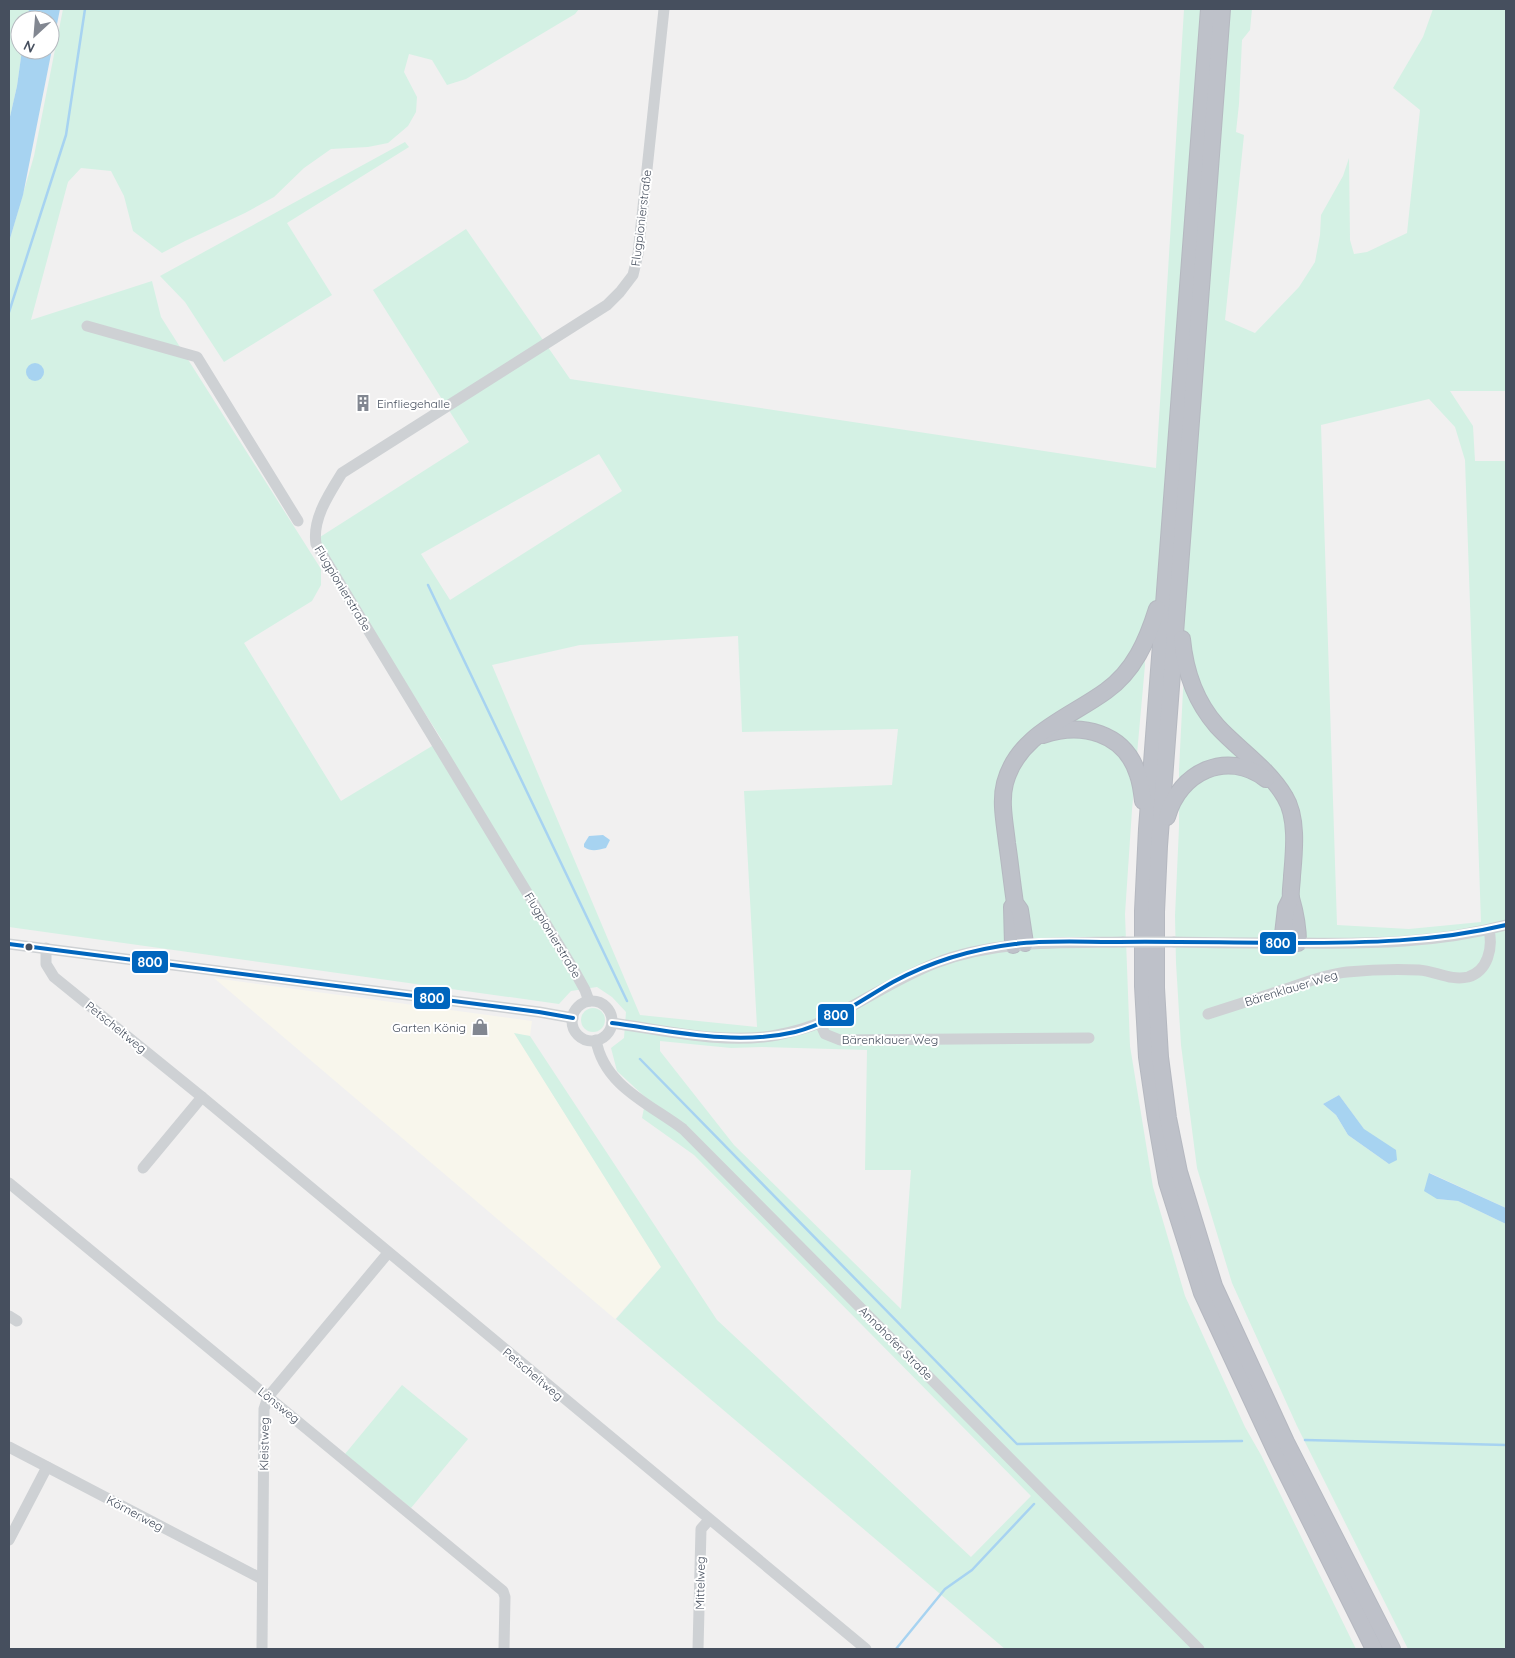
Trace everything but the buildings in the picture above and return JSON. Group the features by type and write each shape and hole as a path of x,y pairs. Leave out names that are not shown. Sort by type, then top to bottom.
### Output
{"highway":[{"path":"1209,9 1147,829 1143,911 1143,986 1147,1057 1167,1182 1202,1294 1275,1450 1374,1649"},
{"path":"1222,9 1159,846 1156,921 1156,988 1159,1037 1168,1118 1179,1172 1214,1286 1286,1442 1392,1649"},
{"path":"1019,944 1011,911 1015,903 1003,807 1004,785 1009,769 1019,752 1047,727 1107,691 1122,678 1144,646 1166,578"},
{"path":"1178,597 1186,672 1194,690 1217,726 1258,763 1286,798 1293,825 1294,848 1291,898 1295,909 1290,943"},
{"path":"1036,737 1054,731 1086,729 1102,734 1116,743 1128,755 1138,773 1147,829"},
{"path":"1159,846 1168,813 1176,794 1188,780 1206,770 1223,765 1244,767 1264,777 1278,788"}],"street":[{"name":"Flugpionierstraße","path":"588,1001 585,990 570,962 316,544 315,535 328,495 342,473 607,305 633,275 638,254 664,9"},
{"path":"87,326 197,357 298,521"},
{"name":"Bärenklauer Weg","path":"612,1023 713,1037 746,1038 777,1035 820,1023 902,978 938,962 1019,944 1174,942 1363,944 1459,936 1506,925"},
{"name":"Bärenklauer Weg","path":"1208,1014 1345,972 1420,970 1457,978 1468,976 1478,972 1485,964 1491,945 1489,930"},
{"path":"9,944 539,1012 573,1018"},
{"name":"Petscheltweg","path":"46,948 46,964 54,977 202,1097 866,1649"},
{"path":"588,1001 598,1002 606,1006 611,1014 612,1023 607,1034 596,1040 587,1040 579,1036 574,1028 573,1018 579,1006 588,1001"},
{"name":"Bärenklauer Weg","path":"820,1023 825,1034 840,1040 1089,1038"},
{"name":"Annahofer Straße","path":"596,1040 598,1051 611,1074 624,1088 683,1129 1199,1649"},
{"path":"143,1168 202,1097"},
{"name":"Lönsweg","path":"9,1183 503,1591 505,1596 504,1649"},
{"path":"268,1397 388,1253"},
{"name":"Kleistweg","path":"262,1649 264,1409 268,1397"},
{"name":"Körnerweg","path":"9,1447 262,1580"},
{"path":"9,1540 47,1467"},
{"name":"Mittelweg","path":"698,1649 701,1530 709,1520"}],"shaded area":[{"path":"214,978 532,1021 530,1036 515,1034 661,1267 615,1319"}],"green space":[{"path":"9,9 29,9 10,10 10,60 21,60 9,121"},
{"path":"63,9 579,9 575,14 466,79 447,85 432,60 409,54 404,72 417,97 416,112 408,126 388,143 368,147 331,149 304,168 274,197 162,253 133,231 124,196 111,171 81,168 68,182 31,320 152,281 161,317 321,569 321,585 312,601 244,643 341,801 442,740 323,553 320,537 469,442 373,290 466,229 570,379 1156,468 1184,9 1252,9 1250,30 1242,40 1236,132 1244,135 1225,320 1255,333 1299,287 1315,262 1320,235 1321,215 1343,176 1349,158 1350,240 1354,254 1367,252 1407,233 1420,110 1393,88 1423,37 1433,9 1506,9 1506,391 1450,391 1473,426 1475,461 1506,461 1506,1208 1430,1173 1437,1199 1458,1201 1506,1224 1506,1649 1408,1649 1297,1426 1232,1283 1197,1168 1181,1045 1175,916 1183,690 1190,635 1143,631 1145,665 1125,914 1130,1046 1153,1187 1185,1296 1245,1427 1261,1455 1356,1649 1005,1649 616,1319 661,1267 514,1033 530,1036 717,1320 971,1557 1031,1496 694,1155 642,1118 646,1098 617,1071 611,1048 624,1038 626,1012 612,997 597,987 571,991 559,1004 9,927 9,242 34,156 53,60 60,60 60,24","holes":["1429,399 1455,427 1465,460 1481,922 1409,929 1337,925 1321,425","599,454 622,491 450,600 421,554","738,636 742,732 898,729 892,785 744,791 757,1027 640,1015 492,665 580,645","660,1041 731,1048 867,1050 865,1170 911,1170 901,1309 734,1145 660,1051","1339,1095 1389,1164 1348,1135 1336,1115 1323,1104"]},
{"path":"405,142 409,147 287,223 332,295 224,362 185,302 160,276"},
{"path":"593,1008 598,1009 604,1015 604,1025 598,1031 593,1032 588,1031 582,1025 581,1020 582,1015 588,1009"},
{"path":"402,1385 468,1439 411,1508 345,1454"}],"water":[{"path":"29,9 60,9 60,10"},
{"path":"21,60 50,60 23,195 9,242 9,121"},
{"path":"35,363 41,366 44,372 41,378 35,381 29,378 26,372 29,366"},
{"path":"603,835 610,840 606,848 592,850 584,847 589,836"},
{"path":"1339,1095 1364,1129 1396,1150 1397,1160 1389,1164 1348,1135 1336,1115 1323,1104"},
{"path":"1429,1173 1506,1208 1506,1224 1458,1201 1437,1199 1424,1191"}],"waterway":[{"path":"9,312 66,135 85,9"},
{"path":"428,585 627,1001"},
{"path":"640,1059 1017,1444 1242,1441"},
{"path":"1305,1440 1506,1445"},
{"path":"896,1649 945,1589 972,1570 1034,1504"}],"transit line":[{"name":"800","path":"612,1023 704,1036 750,1038 795,1032 833,1017 893,982 922,968 983,949 1015,944 1039,942 1372,942 1453,935 1506,925"},
{"name":"800","path":"9,944 539,1012 573,1018"}],"place":[{"name":"Einfliegehalle","path":"363,403"},
{"name":"Garten König","path":"480,1027"}]}
